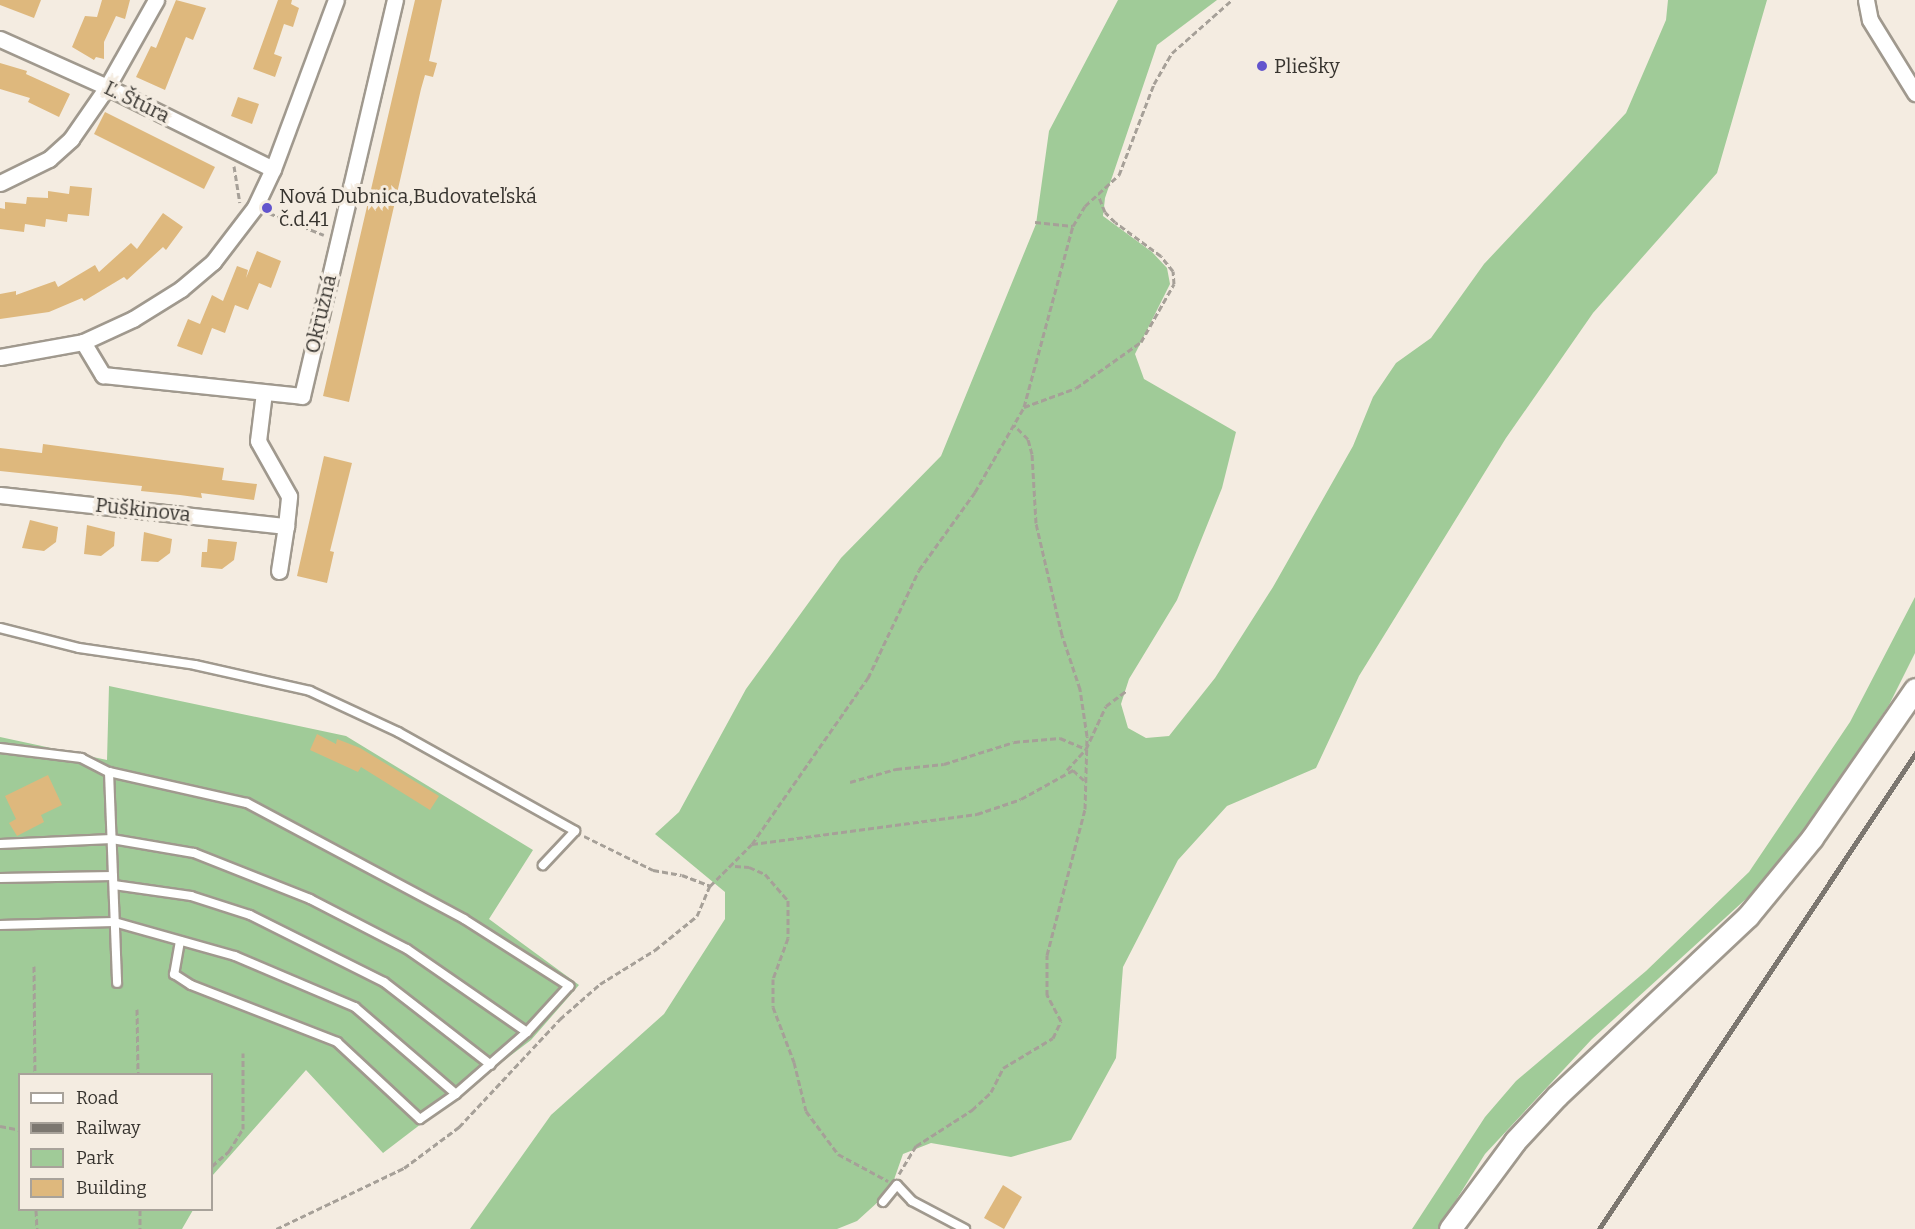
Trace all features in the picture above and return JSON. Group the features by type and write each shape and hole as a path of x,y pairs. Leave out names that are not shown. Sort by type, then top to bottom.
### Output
{"main road":[{"path":"1450,1229 1515,1141 1557,1096 1748,916 1812,838 1915,689"}],"street":[{"path":"0,183 49,159 71,139 107,87 156,0"},
{"path":"0,357 83,342 133,319 181,289 213,262 273,169 336,0"},
{"name":"Okružná","path":"83,342 103,375 302,396 395,0"},
{"path":"1866,0 1870,20 1915,93"},
{"name":"Ľ. Štúra","path":"0,39 107,87 273,169"},
{"path":"264,392 258,441 289,495 279,571"},
{"name":"Puškinova","path":"0,495 286,526"}],"lane":[{"path":"0,628 79,648 195,665 310,692 398,732 575,831 543,865"},
{"path":"0,748 81,758 109,772 247,803 464,919 569,986 528,1032 456,1094 420,1119 337,1042 191,985 174,974 180,940"},
{"path":"109,772 117,983"},
{"path":"0,844 112,839 194,853 310,899 407,949 528,1032"},
{"path":"0,878 113,880 191,896 250,915 384,982 491,1065"},
{"path":"0,926 114,922 235,956 355,1007 456,1094"},
{"path":"883,1202 897,1185 912,1201 965,1229"}],"path":[{"path":"276,1229 404,1168 459,1127 560,1019 600,984 655,950 698,916 710,886 734,866 752,844 856,698 919,570 975,492 1024,407 1073,226 1085,206 1119,175 1154,84 1172,53 1232,0"},
{"path":"232,149 248,206"},
{"path":"1024,407 1076,388 1141,342 1174,285 1173,271 1146,243 1115,222 1105,212 1098,195"},
{"path":"248,206 339,241"},
{"path":"234,214 248,206"},
{"path":"1035,222 1073,226"},
{"path":"734,866 749,867 765,874 788,900 788,938 773,979 773,1007 794,1062 806,1111 838,1154 897,1185 902,1164 915,1146 972,1110 991,1092 1003,1068 1053,1038 1060,1021 1047,995 1047,955 1085,809 1086,749 1080,689 1062,635 1036,523 1032,454 1028,439 1014,425"},
{"path":"752,844 977,814 1021,799 1065,771 1086,749 1106,706 1126,691"},
{"path":"850,782 896,769 944,764 1014,742 1060,738 1086,749"},
{"path":"1065,771 1080,773 1087,783"},
{"path":"575,831 653,870 682,875 710,886"},
{"path":"33,966 35,1073"},
{"path":"137,1009 138,1073"},
{"path":"213,1165 230,1151 243,1129 243,1053"},
{"path":"0,1126 18,1130"},
{"path":"36,1211 37,1229"},
{"path":"140,1211 140,1229"}],"green space":[{"path":"1118,0 1217,0 1157,45 1105,198 1103,216 1152,252 1167,268 1170,284 1135,354 1144,379 1236,432 1222,488 1177,600 1129,679 1121,704 1128,728 1146,738 1169,736 1215,678 1273,587 1353,446 1373,397 1396,363 1431,338 1484,264 1626,113 1666,20 1668,0 1767,0 1717,173 1593,313 1506,438 1359,676 1316,768 1227,806 1178,860 1123,967 1116,1058 1071,1140 1011,1157 931,1143 903,1154 890,1191 857,1221 837,1229 470,1229 551,1115 664,1014 725,919 725,892 655,834 679,812 746,689 841,558 941,456 1036,224 1049,131"},
{"path":"1915,597 1915,653 1889,705 1806,829 1758,888 1592,1039 1485,1154 1438,1229 1412,1229 1485,1117 1516,1081 1646,971 1749,872 1850,722"},
{"path":"109,686 346,736 533,850 489,919 579,985 531,1040 383,1153 306,1070 213,1175 213,1073 18,1073 18,1211 192,1211 182,1229 0,1229 0,737 107,760"}],"building":[{"path":"0,0 41,0 34,18 0,5"},
{"path":"102,0 130,0 125,19 116,16 104,42 104,59 96,57 94,60 72,47 85,16 97,17"},
{"path":"176,0 206,8 193,40 186,37 165,90 136,77 151,46 156,48"},
{"path":"278,0 292,0 291,4 299,8 293,27 284,24 274,54 282,57 275,77 253,69"},
{"path":"415,0 442,0 429,61 437,63 433,77 425,75 421,89 349,402 323,396"},
{"path":"0,63 27,71 26,74 70,94 59,117 28,102 30,98 0,89"},
{"path":"238,97 259,104 252,124 231,116"},
{"path":"105,112 215,167 204,189 94,134"},
{"path":"70,186 92,188 89,216 68,214 67,222 46,219 45,227 25,224 24,232 0,229 0,208 5,209 5,202 26,204 27,197 48,198 48,191 69,194"},
{"path":"163,213 183,227 166,250 163,247 127,280 124,277 84,301 82,298 49,312 0,319 0,294 16,291 16,295 55,281 58,287 95,265 99,272 131,243 137,249"},
{"path":"257,251 281,261 271,288 259,283 248,310 235,305 225,333 212,328 202,355 177,346 188,319 200,324 212,295 223,301 237,266 248,270 246,278"},
{"path":"43,444 224,468 222,480 257,484 254,500 201,493 202,498 141,491 142,486 0,471 0,448 42,453"},
{"path":"324,456 352,463 330,551 334,552 327,583 297,576"},
{"path":"30,520 58,527 56,542 44,551 22,548"},
{"path":"87,525 115,532 114,546 101,556 84,554"},
{"path":"144,532 172,539 170,553 158,562 141,561"},
{"path":"208,539 237,542 234,560 222,569 201,567 202,552 207,552"},
{"path":"317,734 336,744 337,739 360,748 439,796 430,810 361,767 358,772 310,750"},
{"path":"48,775 62,805 41,815 44,822 17,836 9,823 16,819 5,796"},
{"path":"1003,1185 1022,1197 1004,1229 984,1218"}],"railway":[{"path":"1599,1229 1915,754"}],"place":[{"name":"Pliešky","path":"1262,66"},
{"name":"Nová Dubnica,Budovateľská č.d.41","path":"267,208"}]}
